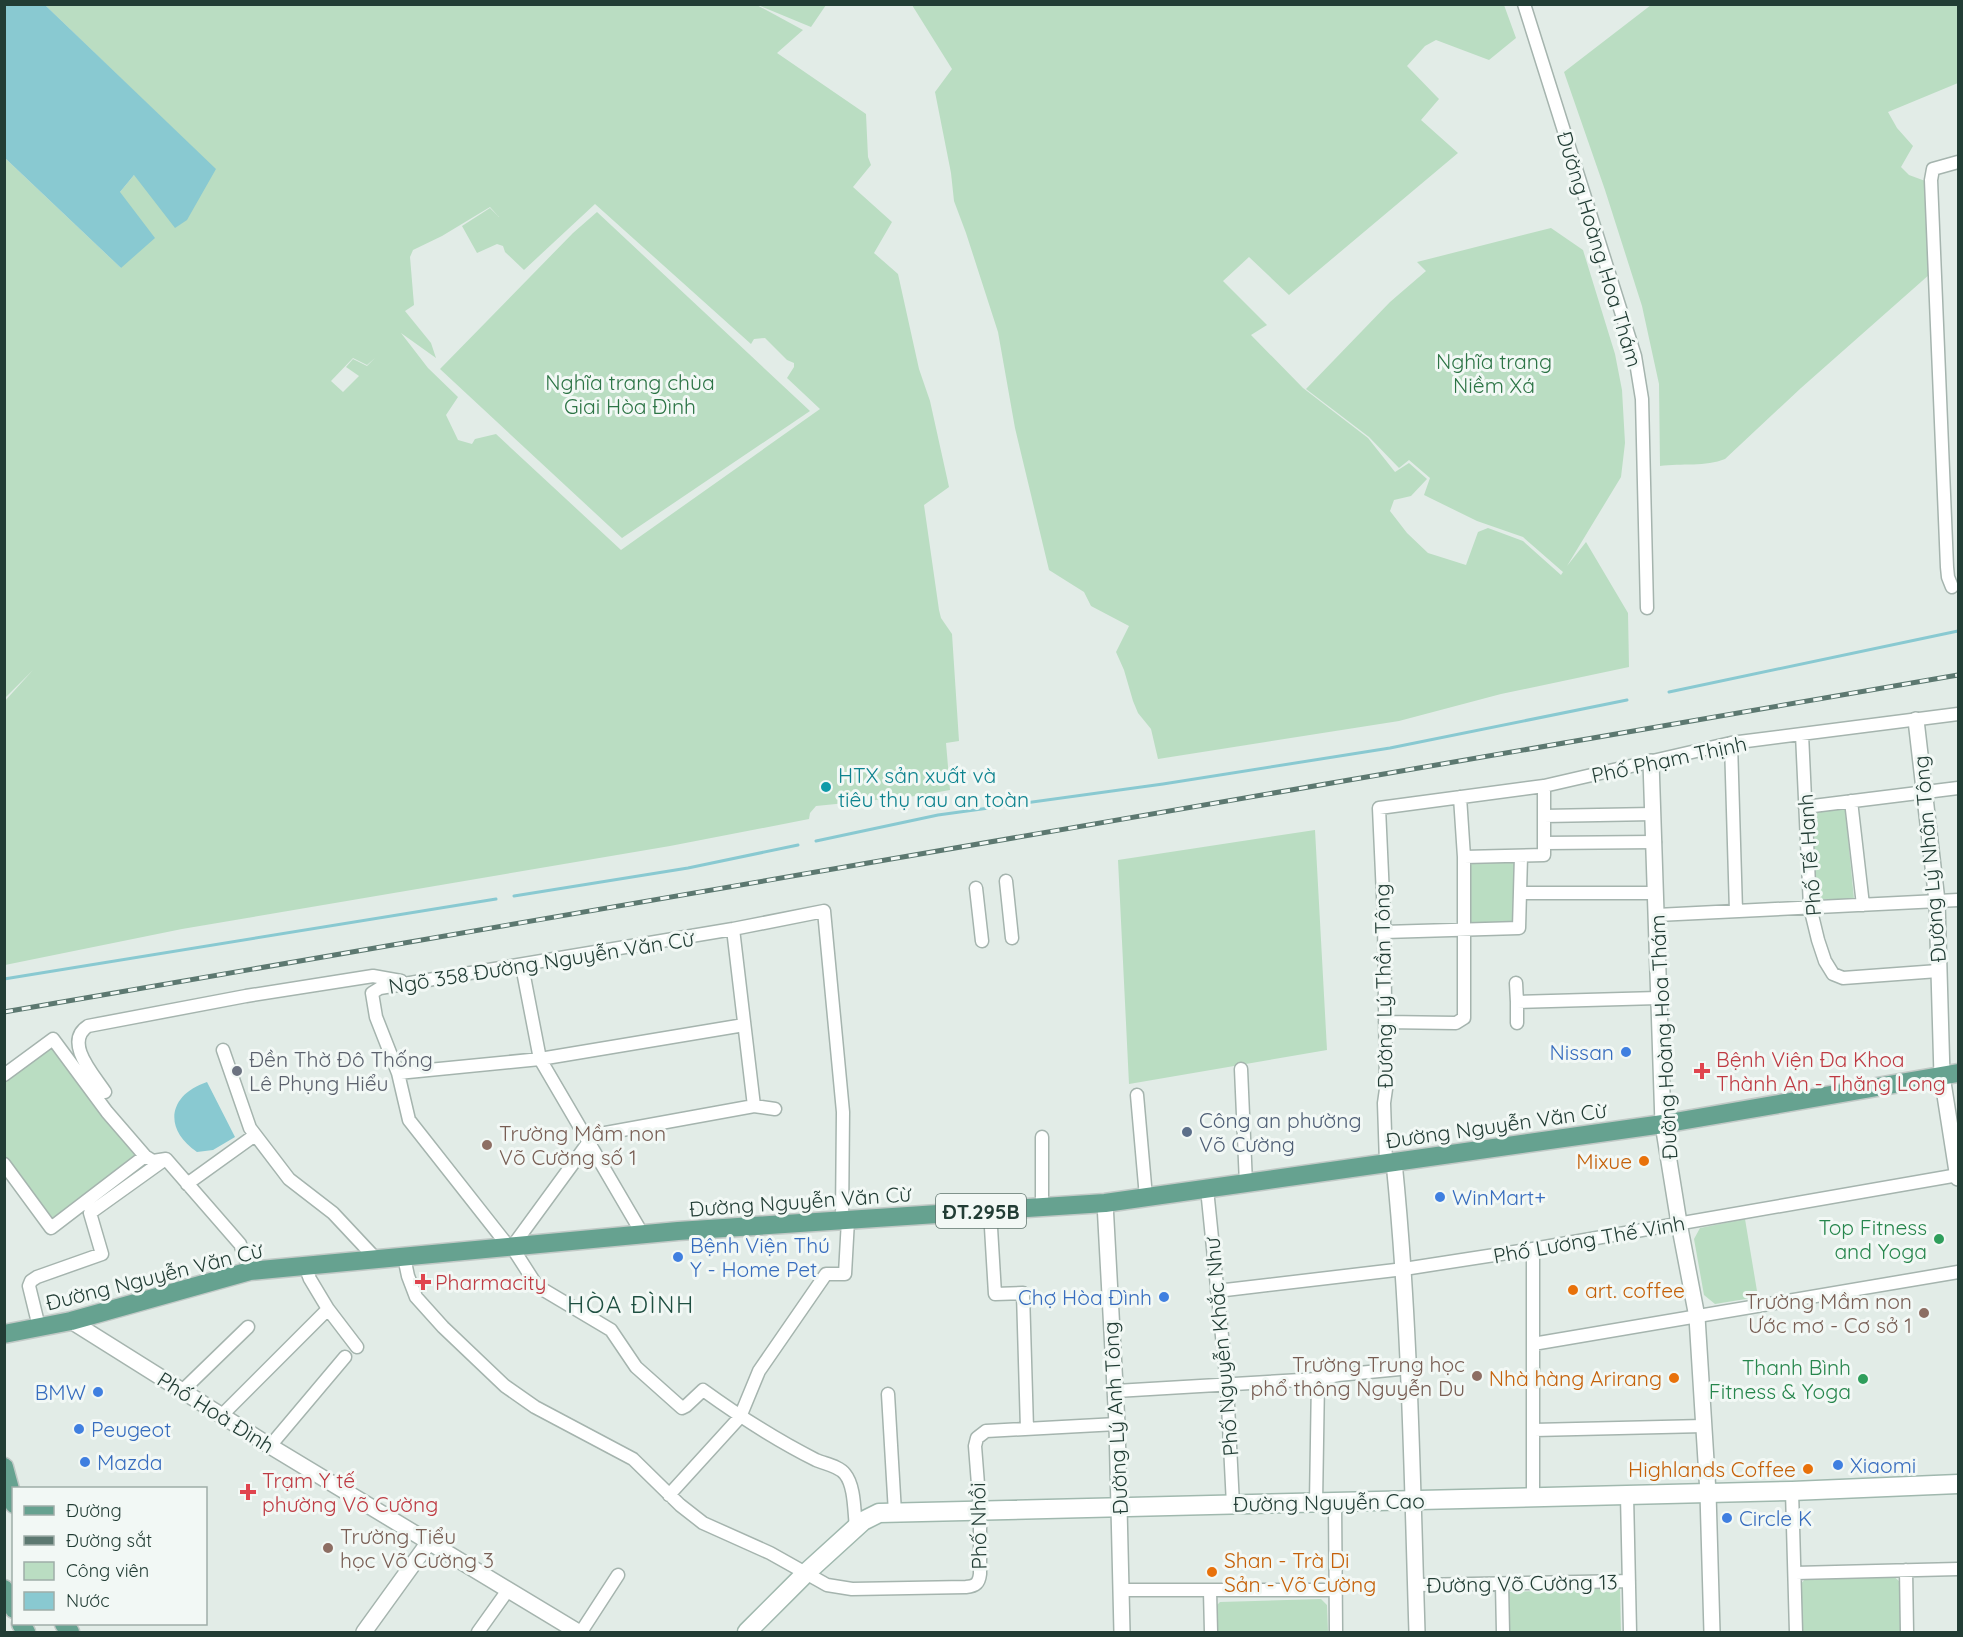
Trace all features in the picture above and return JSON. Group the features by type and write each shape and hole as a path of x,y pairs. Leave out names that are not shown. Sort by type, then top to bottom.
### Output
{"main road":[{"name":"Đường Nguyễn Văn Cừ","path":"4,1334 71,1321 250,1271 643,1235 1105,1203 1663,1124 1950,1074"},
{"path":"4,1467 12,1497"},
{"name":"Đường Nguyễn Cao","path":"747,1632 856,1527 879,1513 1792,1491 1959,1484"},
{"path":"4,1589 12,1605"}],"street":[{"name":"Đường Hoàng Hoa Thám","path":"1524,4 1635,356 1642,399 1647,608"},
{"path":"1952,587 1947,567 1931,180 1933,169 1959,162"},
{"name":"Phố Phạm Thịnh","path":"1379,808 1544,786 1731,743 1959,714"},
{"name":"Đường Lý Nhân Tông","path":"1916,720 1937,901 1938,971 1950,1074 1958,1176"},
{"name":"Phố Tế Hanh","path":"1802,734 1810,907 1822,954 1828,967 1836,976 1843,978 1938,971"},
{"path":"1731,743 1736,911"},
{"name":"Đường Hoàng Hoa Thám","path":"1651,762 1663,1124 1697,1317 1708,1493 1712,1632"},
{"path":"1464,857 1544,855 1544,786"},
{"path":"1805,807 1959,788"},
{"path":"1385,1022 1456,1023 1461,1022 1465,1014 1464,857 1460,797"},
{"path":"1851,801 1863,904"},
{"name":"Đường Lý Thần Tông","path":"1379,808 1384,932 1386,1089 1384,1102 1404,1269 1410,1368 1417,1632"},
{"path":"1544,816 1653,814"},
{"path":"1544,843 1655,842"},
{"path":"1384,932 1519,928 1521,856"},
{"path":"1006,881 1012,938"},
{"path":"976,888 982,941"},
{"path":"1521,892 1656,893"},
{"path":"1657,915 1959,900"},
{"name":"Ngõ 358 Đường Nguyễn Văn Cừ","path":"740,1417 703,1390 682,1408 636,1367 611,1330 537,1286 511,1247 409,1120 398,1072 376,1017 371,995 380,988 733,929 824,910 843,1112 845,1220"},
{"path":"733,929 754,1106"},
{"path":"522,966 540,1059 643,1235"},
{"path":"105,1092 83,1059 79,1035 81,1030 88,1026 246,996 373,976 412,982"},
{"path":"1516,983 1517,1023"},
{"path":"1516,1002 1658,998"},
{"path":"398,1072 540,1059 744,1025"},
{"path":"4,1075 53,1039 107,1112 145,1156 153,1161 166,1159"},
{"path":"223,1050 250,1128 255,1135 289,1179 333,1213 377,1260"},
{"path":"1241,1069 1246,1184"},
{"path":"1137,1095 1146,1197"},
{"path":"511,1247 588,1143 600,1134 754,1106 775,1109"},
{"path":"187,1184 255,1135"},
{"path":"1042,1137 1042,1208"},
{"path":"4,1164 51,1228 145,1156"},
{"path":"166,1159 240,1244 250,1271"},
{"path":"39,1327 29,1286 31,1281 102,1254 90,1213 166,1159"},
{"name":"Phố Lương Thế Vinh","path":"1217,1291 1404,1269 1533,1249 1958,1176"},
{"name":"Phố Nguyễn Khắc Như","path":"1207,1189 1227,1385 1233,1505"},
{"name":"Đường Lý Anh Tông","path":"1105,1203 1116,1391 1122,1632"},
{"path":"990,1211 995,1294 1023,1293 1027,1429"},
{"path":"669,1495 740,1417 759,1371 826,1274 845,1274 845,1220"},
{"path":"1533,1249 1533,1497"},
{"path":"404,1257 416,1297 443,1327 505,1386 535,1407 627,1456 703,1523 807,1572"},
{"path":"305,1266 310,1280 328,1309 357,1347"},
{"path":"1533,1344 1959,1272"},
{"path":"221,1416 328,1309"},
{"name":"Phố Hoà Đình","path":"71,1321 270,1446 580,1632"},
{"path":"182,1391 248,1327"},
{"path":"270,1446 345,1357"},
{"path":"1116,1391 1318,1379 1410,1368"},
{"path":"1318,1379 1326,1503 1335,1590 1336,1632"},
{"path":"888,1394 895,1513"},
{"path":"740,1417 781,1442 822,1463 842,1470 847,1476 852,1493 856,1527"},
{"name":"Phố Nhồi","path":"807,1572 827,1584 852,1588 971,1587 979,1581 980,1574 980,1510 975,1446 977,1438 986,1431 1117,1424"},
{"path":"1533,1430 1704,1426"},
{"path":"1792,1491 1796,1632"},
{"path":"1627,1495 1630,1632"},
{"path":"364,1632 429,1542"},
{"path":"1795,1573 1959,1569"},
{"path":"1906,1570 1907,1632"},
{"path":"580,1632 618,1575"},
{"name":"Đường Võ Cường 13","path":"1416,1585 1629,1581"},
{"path":"1502,1584 1503,1632"},
{"path":"478,1632 508,1590"},
{"path":"1121,1590 1335,1590"},
{"path":"1210,1591 1211,1632"}],"green space":[{"path":"755,4 803,30 777,53 866,114 868,157 871,165 853,187 892,222 874,253 898,274 949,487 924,505 939,610 941,618 952,634 959,741 946,743 950,790 916,796 816,806 810,813 809,819 670,846 182,929 5,965 4,702 33,670 5,698 5,158 121,268 120,192 134,175 215,169 45,5","holes":["595,204 751,344 754,339 765,338 787,360 794,363 787,378 820,409 621,550 496,434 475,439 472,444 458,440 446,415 458,397 428,368 401,333 436,358 431,343 405,311 414,305 410,257 413,250 442,236 490,207 499,217 490,208 462,226 477,253 497,244 503,246 505,252 524,270","353,358 367,365 375,358 367,366 353,359 346,367 359,376 343,392 331,381"]},
{"path":"826,4 811,27 758,5"},
{"name":"Nghĩa trang Niềm Xá","path":"912,5 1504,5 1516,38 1489,60 1436,40 1425,46 1407,66 1439,99 1421,120 1458,153 1289,295 1249,257 1223,281 1267,325 1251,335 1303,388 1368,438 1395,472 1409,463 1427,479 1411,496 1394,500 1390,511 1407,533 1428,553 1466,565 1478,532 1488,528 1523,541 1561,575 1563,572 1523,537 1477,521 1424,495 1430,478 1409,460 1399,468 1369,437 1306,389 1390,302 1426,271 1417,262 1551,228 1583,250 1615,354 1622,390 1625,443 1621,477 1567,566 1586,542 1628,613 1629,667 1501,694 1399,721 1158,759 1151,729 1138,713 1116,652 1129,626 1091,606 1084,592 1049,570 1015,428 998,332 954,201 951,173 935,92 952,69"},
{"path":"1651,5 1958,5 1958,83 1888,112 1897,128 1913,146 1901,167 1909,175 1928,182 1930,274 1725,459 1710,463 1660,466 1659,384 1642,306 1564,72"},
{"name":"Nghĩa trang chùa Giai Hòa Đình","path":"597,212 810,411 622,538 440,369 573,233"},
{"path":"1845,807 1854,899 1821,899 1815,896 1810,811"},
{"path":"1315,830 1327,1050 1129,1084 1118,860"},
{"path":"1469,861 1515,861 1515,923 1470,923"},
{"path":"54,1045 137,1155 51,1223 5,1159 4,1080"},
{"path":"1745,1219 1758,1297 1715,1304 1704,1295 1694,1239 1700,1228"},
{"path":"1892,1575 1899,1581 1901,1632 1800,1632 1799,1586 1806,1578"},
{"path":"1620,1588 1621,1632 1510,1632 1509,1592"},
{"path":"1321,1599 1327,1605 1328,1632 1218,1632 1217,1605 1220,1602"}],"water":[{"path":"4,5 45,5 216,169 187,220 175,228 134,175 120,192 155,238 121,268 5,158"},
{"path":"207,1082 235,1137 213,1150 197,1152 179,1133 175,1123 175,1113 184,1095"}],"waterway":[{"path":"1669,692 1958,631"},
{"path":"816,841 938,815 1163,784 1390,748 1627,700"},
{"path":"514,896 688,868 798,845"},
{"path":"4,979 496,899"}],"railway":[{"path":"4,1012 1958,675"}],"place":[{"name":"HTX sản xuất và tiêu thụ rau an toàn","path":"826,787"},
{"name":"Nissan","path":"1626,1052"},
{"name":"Đền Thờ Đô Thống Lê Phụng Hiểu","path":"237,1071"},
{"name":"Bệnh Viện Đa Khoa Thành An - Thăng Long","path":"1702,1071"},
{"name":"Công an phường Võ Cường","path":"1187,1132"},
{"name":"Trường Mầm non Võ Cường số 1","path":"487,1145"},
{"name":"Mixue","path":"1644,1161"},
{"name":"WinMart+","path":"1440,1197"},
{"name":"Top Fitness and Yoga","path":"1939,1239"},
{"name":"Bệnh Viện Thú Y - Home Pet","path":"678,1257"},
{"name":"Pharmacity","path":"423,1282"},
{"name":"art. coffee","path":"1573,1290"},
{"name":"Chợ Hòa Đình","path":"1164,1297"},
{"name":"Trường Mầm non Ước mơ - Cơ sở 1","path":"1924,1313"},
{"name":"Trường Trung học phổ thông Nguyễn Du","path":"1477,1376"},
{"name":"Nhà hàng Arirang","path":"1674,1378"},
{"name":"Thanh Bình Fitness & Yoga","path":"1863,1379"},
{"name":"BMW","path":"98,1392"},
{"name":"Peugeot","path":"79,1429"},
{"name":"Mazda","path":"85,1462"},
{"name":"Xiaomi","path":"1838,1465"},
{"name":"Highlands Coffee","path":"1808,1469"},
{"name":"Trạm Y tế phường Võ Cường","path":"248,1492"},
{"name":"Circle K","path":"1727,1518"},
{"name":"Trường Tiểu học Võ Cường 3","path":"328,1548"},
{"name":"Shan - Trà Di Sản - Võ Cường","path":"1212,1572"}],"district":[{"name":"HÒA ĐÌNH","path":"631,1304"}]}
